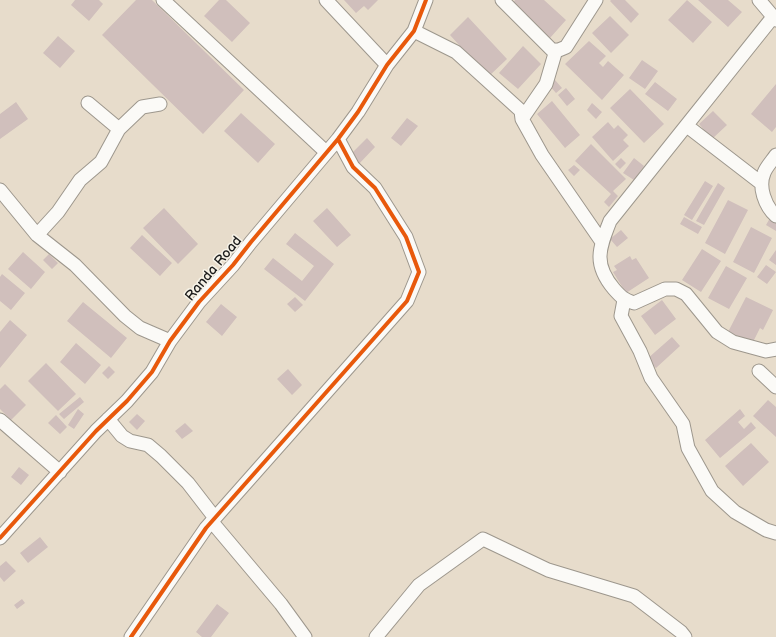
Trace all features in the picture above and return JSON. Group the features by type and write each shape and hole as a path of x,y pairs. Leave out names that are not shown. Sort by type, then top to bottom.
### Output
{"street":[{"path":"163,0 326,152"},
{"path":"326,0 387,65"},
{"name":"Randa Road","path":"0,538 96,431 127,401 152,372 170,342 199,302 233,265 338,139 358,112 387,65 414,31 426,0"},
{"path":"502,0 554,52 566,47 596,0"},
{"path":"759,0 775,19 610,222 602,242 600,262 604,278 624,300 634,303 665,290 676,289 686,294 717,332 732,342 766,351 776,349"},
{"path":"414,31 456,52 520,111 522,119 542,155 602,242"},
{"path":"522,119 546,84 556,50"},
{"path":"88,103 119,129"},
{"path":"37,235 58,212 80,180 101,162 119,129 142,107 160,104"},
{"path":"687,126 761,183"},
{"path":"131,637 206,528 407,301 419,272 406,237 376,188 352,167 338,139"},
{"path":"776,155 764,173 761,183 764,199 776,216"},
{"path":"0,190 37,235 75,265 125,316 140,328 170,342"},
{"path":"624,300 620,316 640,351 651,378 683,424 688,448 712,491 735,512 766,530 776,533"},
{"path":"759,371 776,387"},
{"path":"108,419 122,436 130,441 148,445 188,483 214,520 305,637"},
{"path":"0,420 60,472"},
{"path":"376,637 419,584 483,539 548,570 634,596 681,632 685,637"}],"building":[{"path":"75,0 99,0 103,4 89,21 71,5"},
{"path":"136,0 152,0 244,90 203,134 102,35"},
{"path":"219,0 226,0 250,23 232,42 204,16"},
{"path":"344,0 378,0 368,10 364,6 356,13"},
{"path":"515,0 544,0 566,20 550,38 512,4"},
{"path":"625,0 639,14 631,23 610,1"},
{"path":"687,0 712,22 693,43 668,20"},
{"path":"698,0 728,0 742,12 728,27"},
{"path":"610,16 629,35 611,53 592,33"},
{"path":"468,17 507,59 488,77 450,35"},
{"path":"58,36 75,51 60,68 43,53"},
{"path":"589,41 606,56 599,63 603,67 608,61 624,75 602,100 565,64"},
{"path":"523,46 541,64 518,89 499,73"},
{"path":"642,60 658,71 645,89 629,78"},
{"path":"555,80 562,88 556,93 549,85"},
{"path":"655,82 677,99 668,111 645,94"},
{"path":"776,84 776,127 772,132 751,114"},
{"path":"566,88 575,99 567,106 558,95"},
{"path":"630,89 664,124 644,143 610,108"},
{"path":"552,101 580,135 565,148 537,114"},
{"path":"16,102 28,119 0,139 0,114"},
{"path":"592,103 602,112 596,119 587,110"},
{"path":"713,111 727,125 712,139 699,124"},
{"path":"241,113 275,144 258,163 224,131"},
{"path":"407,118 418,126 401,146 391,138"},
{"path":"608,122 614,129 618,125 628,135 623,140 629,146 613,161 592,137"},
{"path":"367,138 375,147 358,165 349,156"},
{"path":"591,144 626,179 613,191 618,196 609,207 604,202 611,194 575,161"},
{"path":"621,158 626,163 620,169 615,164"},
{"path":"634,158 644,166 634,180 623,173"},
{"path":"574,165 580,170 574,176 568,170"},
{"path":"705,181 713,186 692,220 684,215"},
{"path":"718,183 725,188 704,225 696,221"},
{"path":"728,200 748,210 725,254 705,243"},
{"path":"164,208 198,244 178,264 143,228"},
{"path":"327,208 351,235 337,247 313,221"},
{"path":"684,217 702,227 698,234 680,224"},
{"path":"770,218 776,221 776,231 766,225"},
{"path":"751,227 772,238 754,273 733,262"},
{"path":"621,230 628,238 617,247 610,239"},
{"path":"295,233 334,264 305,301 264,269 273,258 302,281 314,266 286,244"},
{"path":"142,235 172,263 160,276 130,248"},
{"path":"702,249 721,261 701,292 682,280"},
{"path":"776,250 776,265 769,260"},
{"path":"23,252 45,272 31,289 8,269"},
{"path":"49,254 58,263 52,269 43,260"},
{"path":"630,256 632,260 636,258 649,278 626,293 613,272 617,270 614,266"},
{"path":"766,265 776,272 767,284 757,277"},
{"path":"726,266 747,278 729,309 708,298"},
{"path":"2,274 25,293 11,310 0,301 0,277"},
{"path":"295,297 303,305 295,312 287,304"},
{"path":"746,297 773,310 763,330 760,328 752,344 728,332"},
{"path":"662,300 676,319 655,335 641,316"},
{"path":"83,302 127,338 111,358 67,321"},
{"path":"221,304 237,317 222,336 206,322"},
{"path":"10,320 27,335 0,368 0,332"},
{"path":"672,337 680,346 656,368 647,359"},
{"path":"76,343 101,365 85,384 60,362"},
{"path":"46,363 76,394 58,411 28,381"},
{"path":"109,366 115,372 108,379 102,373"},
{"path":"288,369 302,385 292,395 277,379"},
{"path":"5,384 26,405 11,420 0,409 0,389"},
{"path":"80,397 84,402 64,419 59,414"},
{"path":"768,400 776,407 776,437 753,416"},
{"path":"78,409 84,414 74,429 68,425"},
{"path":"740,409 745,416 738,422 744,429 751,422 756,428 720,458 705,440"},
{"path":"137,414 145,421 137,430 129,422"},
{"path":"56,415 67,427 60,434 48,423"},
{"path":"185,423 193,431 182,439 175,431"},
{"path":"751,443 769,462 743,486 725,466"},
{"path":"19,467 29,475 21,485 11,477"},
{"path":"40,537 48,547 28,563 20,553"},
{"path":"6,561 16,571 4,582 0,577 0,566"},
{"path":"22,599 25,603 17,609 14,605"},
{"path":"217,604 229,613 211,637 202,637 196,632"}],"cycle path":[{"path":"0,538 96,431 127,401 152,372 170,341 199,302 233,265 338,139 358,112 387,65 414,31 426,0"},
{"path":"131,637 206,528 407,301 419,272 406,237 375,188 353,167 338,139"}]}
